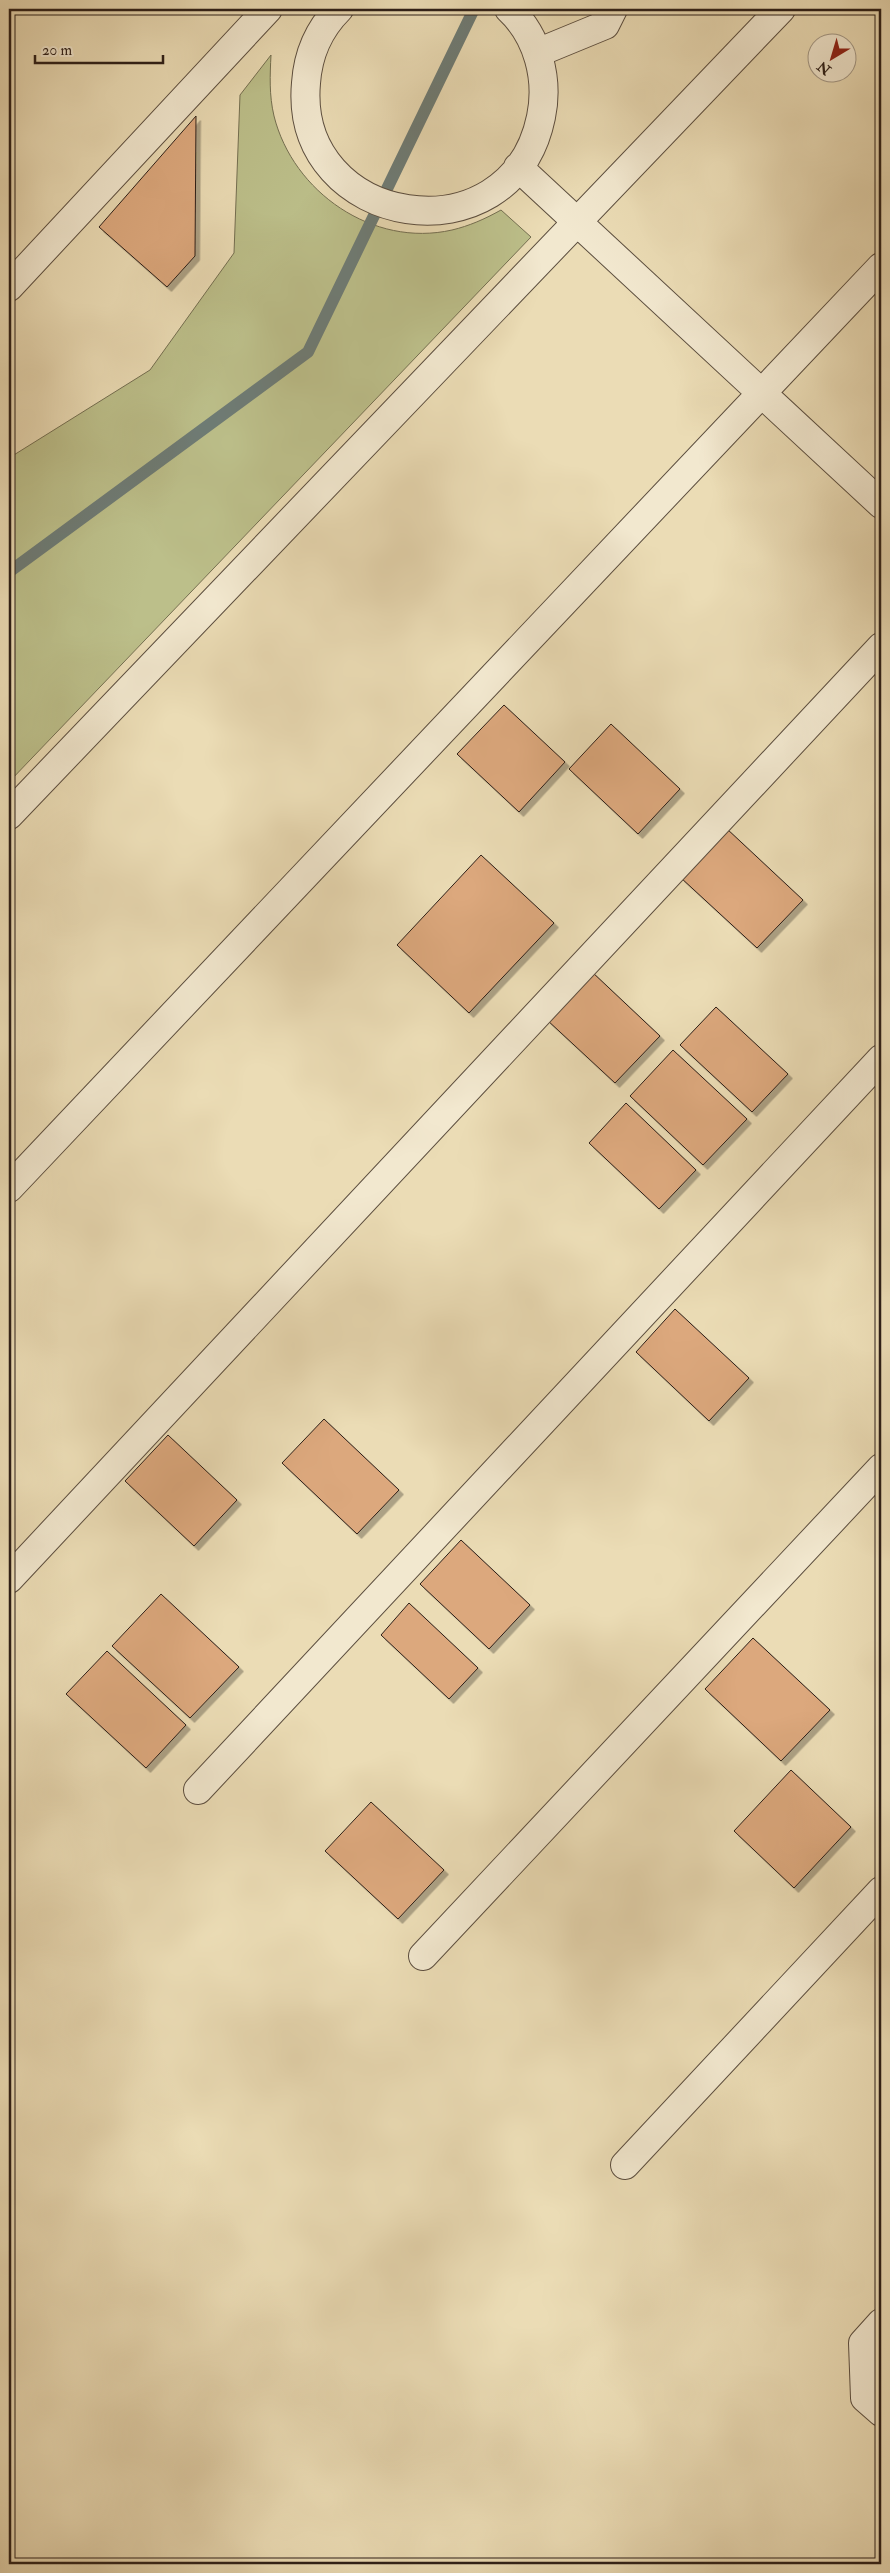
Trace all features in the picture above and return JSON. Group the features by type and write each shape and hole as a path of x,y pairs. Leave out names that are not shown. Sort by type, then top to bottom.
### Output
{"street":[{"path":"9,287 268,9"},
{"path":"339,9 330,18 315,41 307,68 304,95 312,131 319,148 335,172 356,190 381,204 408,210 436,212 463,206 488,194 518,167 528,154 539,129 544,102 543,77 538,53 527,31 510,9"},
{"path":"538,53 605,25 613,9"},
{"path":"9,815 782,9"},
{"path":"518,167 881,504"},
{"path":"9,1188 881,267"},
{"path":"9,1579 881,647"},
{"path":"198,1790 881,1059"},
{"path":"423,1956 881,1468"},
{"path":"625,2165 881,1891"},
{"path":"881,2323 863,2343 864,2398 881,2412"}],"green space":[{"path":"271,55 270,85 272,108 284,143 299,168 318,190 340,208 366,222 394,230 422,233 452,230 477,222 501,210 531,237 9,782 9,458 150,370 234,253 240,95"}],"building":[{"path":"196,116 195,256 167,287 99,227"},
{"path":"504,705 565,762 519,812 457,754"},
{"path":"611,724 680,789 638,834 569,769"},
{"path":"726,828 803,900 757,948 680,877"},
{"path":"481,855 554,923 469,1013 397,945"},
{"path":"591,971 660,1036 615,1083 546,1019"},
{"path":"716,1007 788,1074 752,1112 680,1045"},
{"path":"673,1050 747,1119 703,1165 630,1096"},
{"path":"626,1103 696,1170 659,1209 589,1143"},
{"path":"675,1309 749,1378 709,1421 636,1352"},
{"path":"324,1419 399,1490 357,1534 282,1463"},
{"path":"168,1435 237,1500 194,1546 125,1481"},
{"path":"461,1540 530,1605 489,1649 420,1584"},
{"path":"161,1594 239,1667 190,1718 112,1646"},
{"path":"409,1603 478,1668 449,1699 381,1635"},
{"path":"753,1638 830,1710 781,1761 705,1689"},
{"path":"107,1651 186,1725 146,1768 66,1694"},
{"path":"791,1770 851,1827 794,1888 734,1831"},
{"path":"371,1802 444,1870 398,1919 325,1851"}],"waterway":[{"path":"9,572 308,352 474,9"}]}
